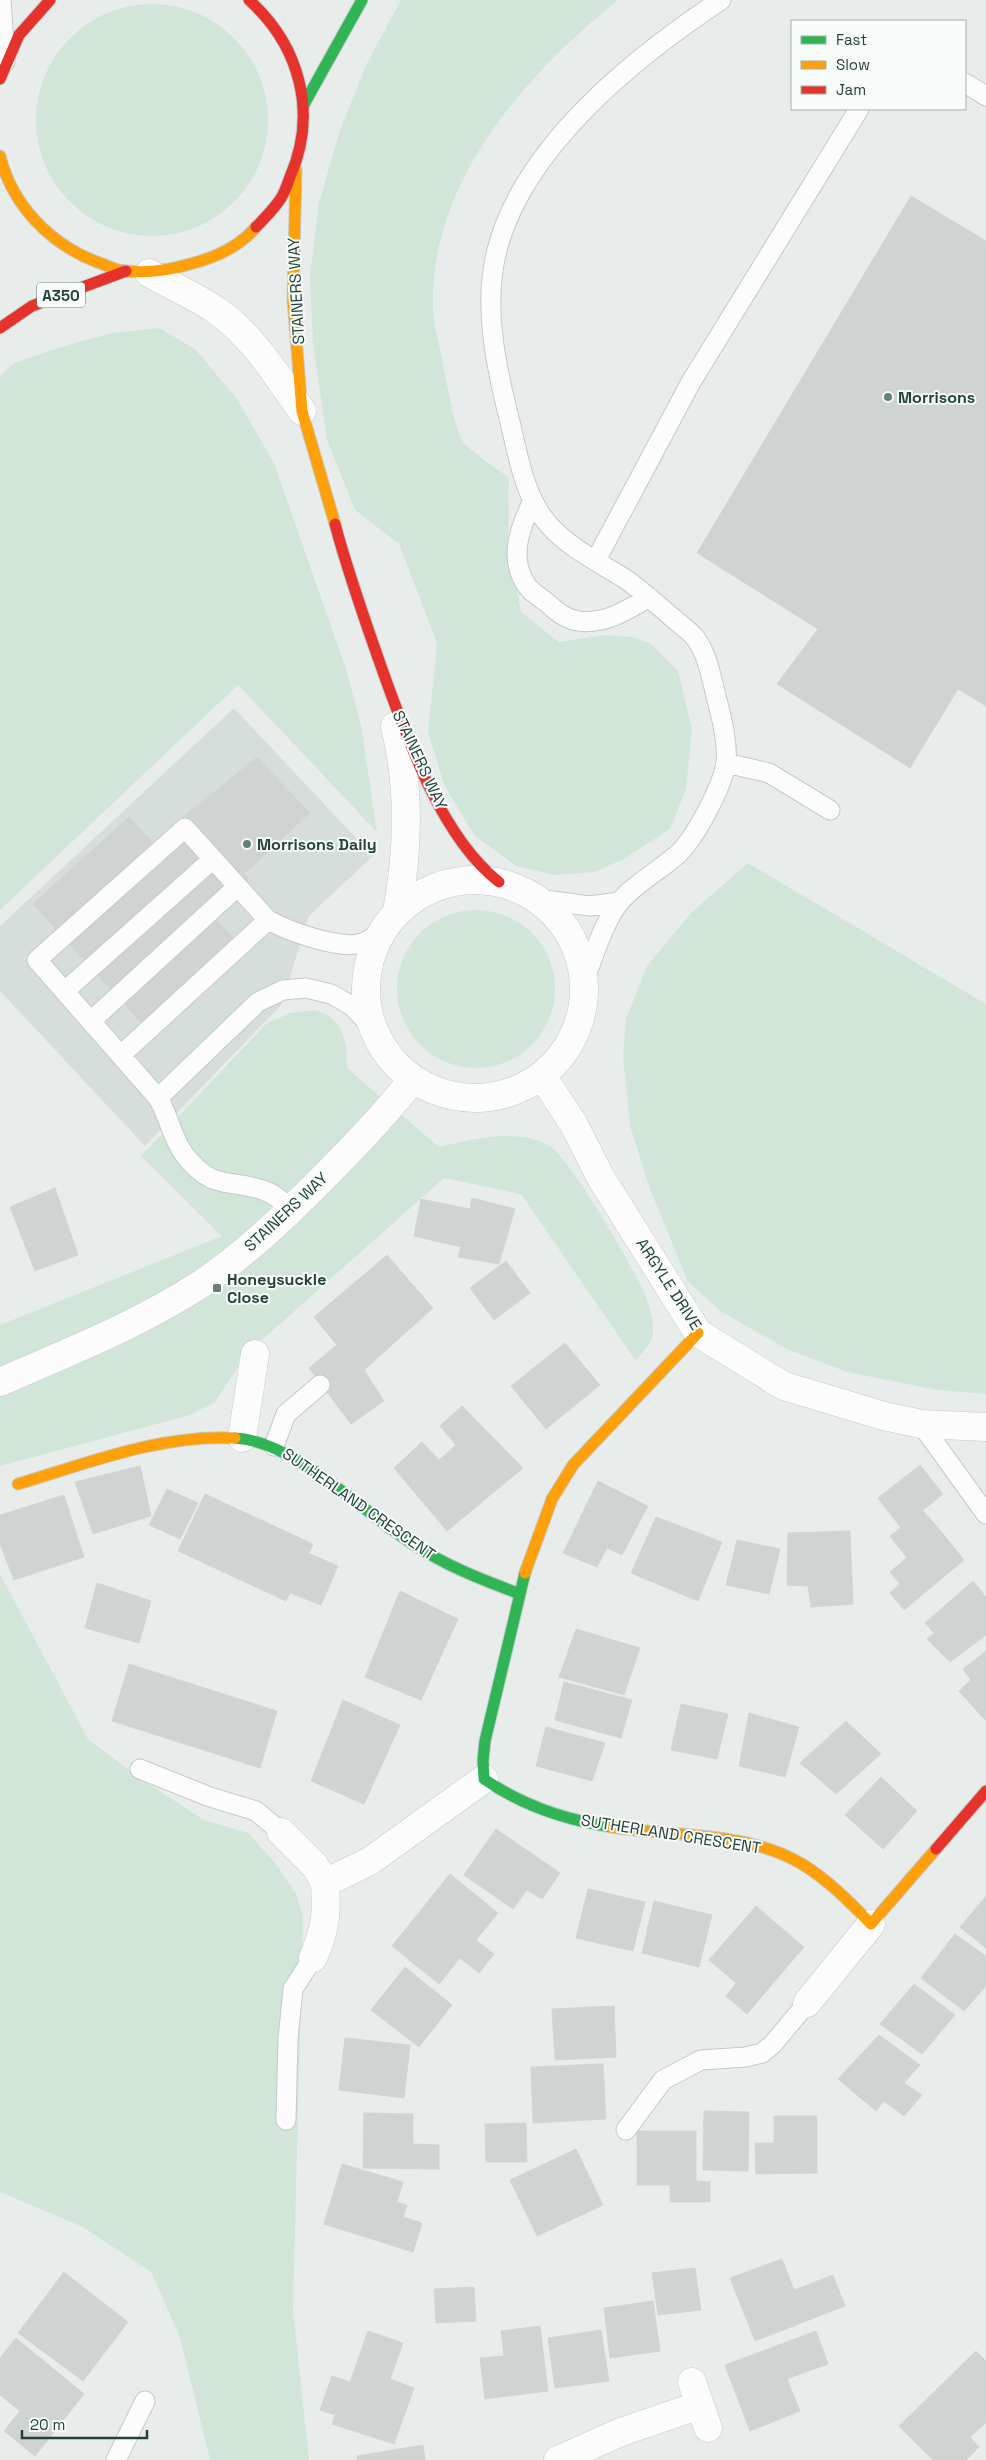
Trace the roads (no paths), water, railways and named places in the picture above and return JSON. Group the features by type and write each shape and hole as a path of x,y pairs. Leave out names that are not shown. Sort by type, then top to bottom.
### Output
{"main road":[{"path":"3,71 19,35 50,0"},
{"path":"0,156 16,197 40,228 55,241 89,260 138,272 193,266 220,256 244,240 275,209 296,170 304,130 304,106 299,77 288,49 272,23 249,0"},
{"path":"304,106 362,0"},
{"name":"STAINERS WAY","path":"296,170 293,300 302,411 351,582 374,653 401,723 434,798 468,850 486,872 499,882"},
{"name":"A350","path":"0,328 32,306 138,272"},
{"path":"484,1779 482,1768 485,1742 520,1594 540,1528 552,1499 566,1474 582,1454 698,1333"},
{"name":"SUTHERLAND CRESCENT","path":"18,1484 154,1445 219,1437 242,1438 274,1446 291,1455 411,1544 474,1578 520,1594"},
{"name":"SUTHERLAND CRESCENT","path":"484,1779 513,1800 562,1816 652,1833 726,1840 760,1847 791,1858 832,1886 871,1924"},
{"path":"871,1924 986,1791"}],"street":[{"name":"STAINERS WAY","path":"138,272 218,311 259,352 302,411"},
{"name":"STAINERS WAY","path":"374,653 404,762 406,827 403,881 397,910"},
{"path":"462,880 499,882 519,888 537,899 561,921 577,949 584,981 581,1017 566,1049 542,1076 508,1093 470,1098 438,1091 413,1079 389,1056 372,1027 365,996 368,964 380,934 397,910 427,890 462,880"},
{"name":"ARGYLE DRIVE","path":"542,1076 573,1123 601,1178 698,1333 784,1386 884,1416 921,1424 986,1427"},
{"name":"STAINERS WAY","path":"0,1382 139,1320 201,1284 250,1248 292,1209 360,1141 413,1079"},
{"path":"242,1438 255,1354"},
{"path":"325,1883 370,1861 484,1779"},
{"path":"281,1832 315,1866 325,1883 327,1915 322,1938 313,1958"},
{"path":"807,2003 871,1924"},
{"path":"558,2460 621,2432 700,2405"}],"lane":[{"path":"1,0 3,71"},
{"path":"584,981 599,942 619,902 681,851 710,806 726,763 722,719 710,668 695,637 649,597 572,545 548,524 533,501 496,367 494,344 494,271 496,255 506,221 519,196 536,169 567,130 600,94 679,28 721,0"},
{"path":"966,84 986,96"},
{"path":"596,560 692,382 858,110"},
{"path":"533,501 518,537 520,569 524,582 529,588 561,615 578,621 606,619 624,612 649,597"},
{"path":"726,763 768,773 830,810"},
{"path":"292,1209 271,1194 248,1186 220,1183 201,1172 183,1153 158,1098 66,990 37,960 185,828 268,920 284,929 309,937 358,944 380,934"},
{"path":"66,990 213,859"},
{"path":"92,1020 237,887"},
{"path":"537,899 590,906 619,902"},
{"path":"121,1055 268,920"},
{"path":"158,1098 258,1002 283,990 306,988 331,994 352,1006 372,1027"},
{"path":"274,1446 286,1414 320,1385"},
{"path":"921,1424 986,1514"},
{"path":"140,1769 210,1797 256,1811 281,1832"},
{"path":"286,2120 288,2039 293,1989 313,1958"},
{"path":"626,2130 663,2080 700,2060 746,2057 762,2053 773,2044 807,2003"},
{"path":"116,2460 145,2401"}],"place":[{"name":"Morrisons","path":"888,397"},
{"name":"Morrisons Daily","path":"247,844"},
{"name":"Honeysuckle Close","path":"217,1288"}]}
